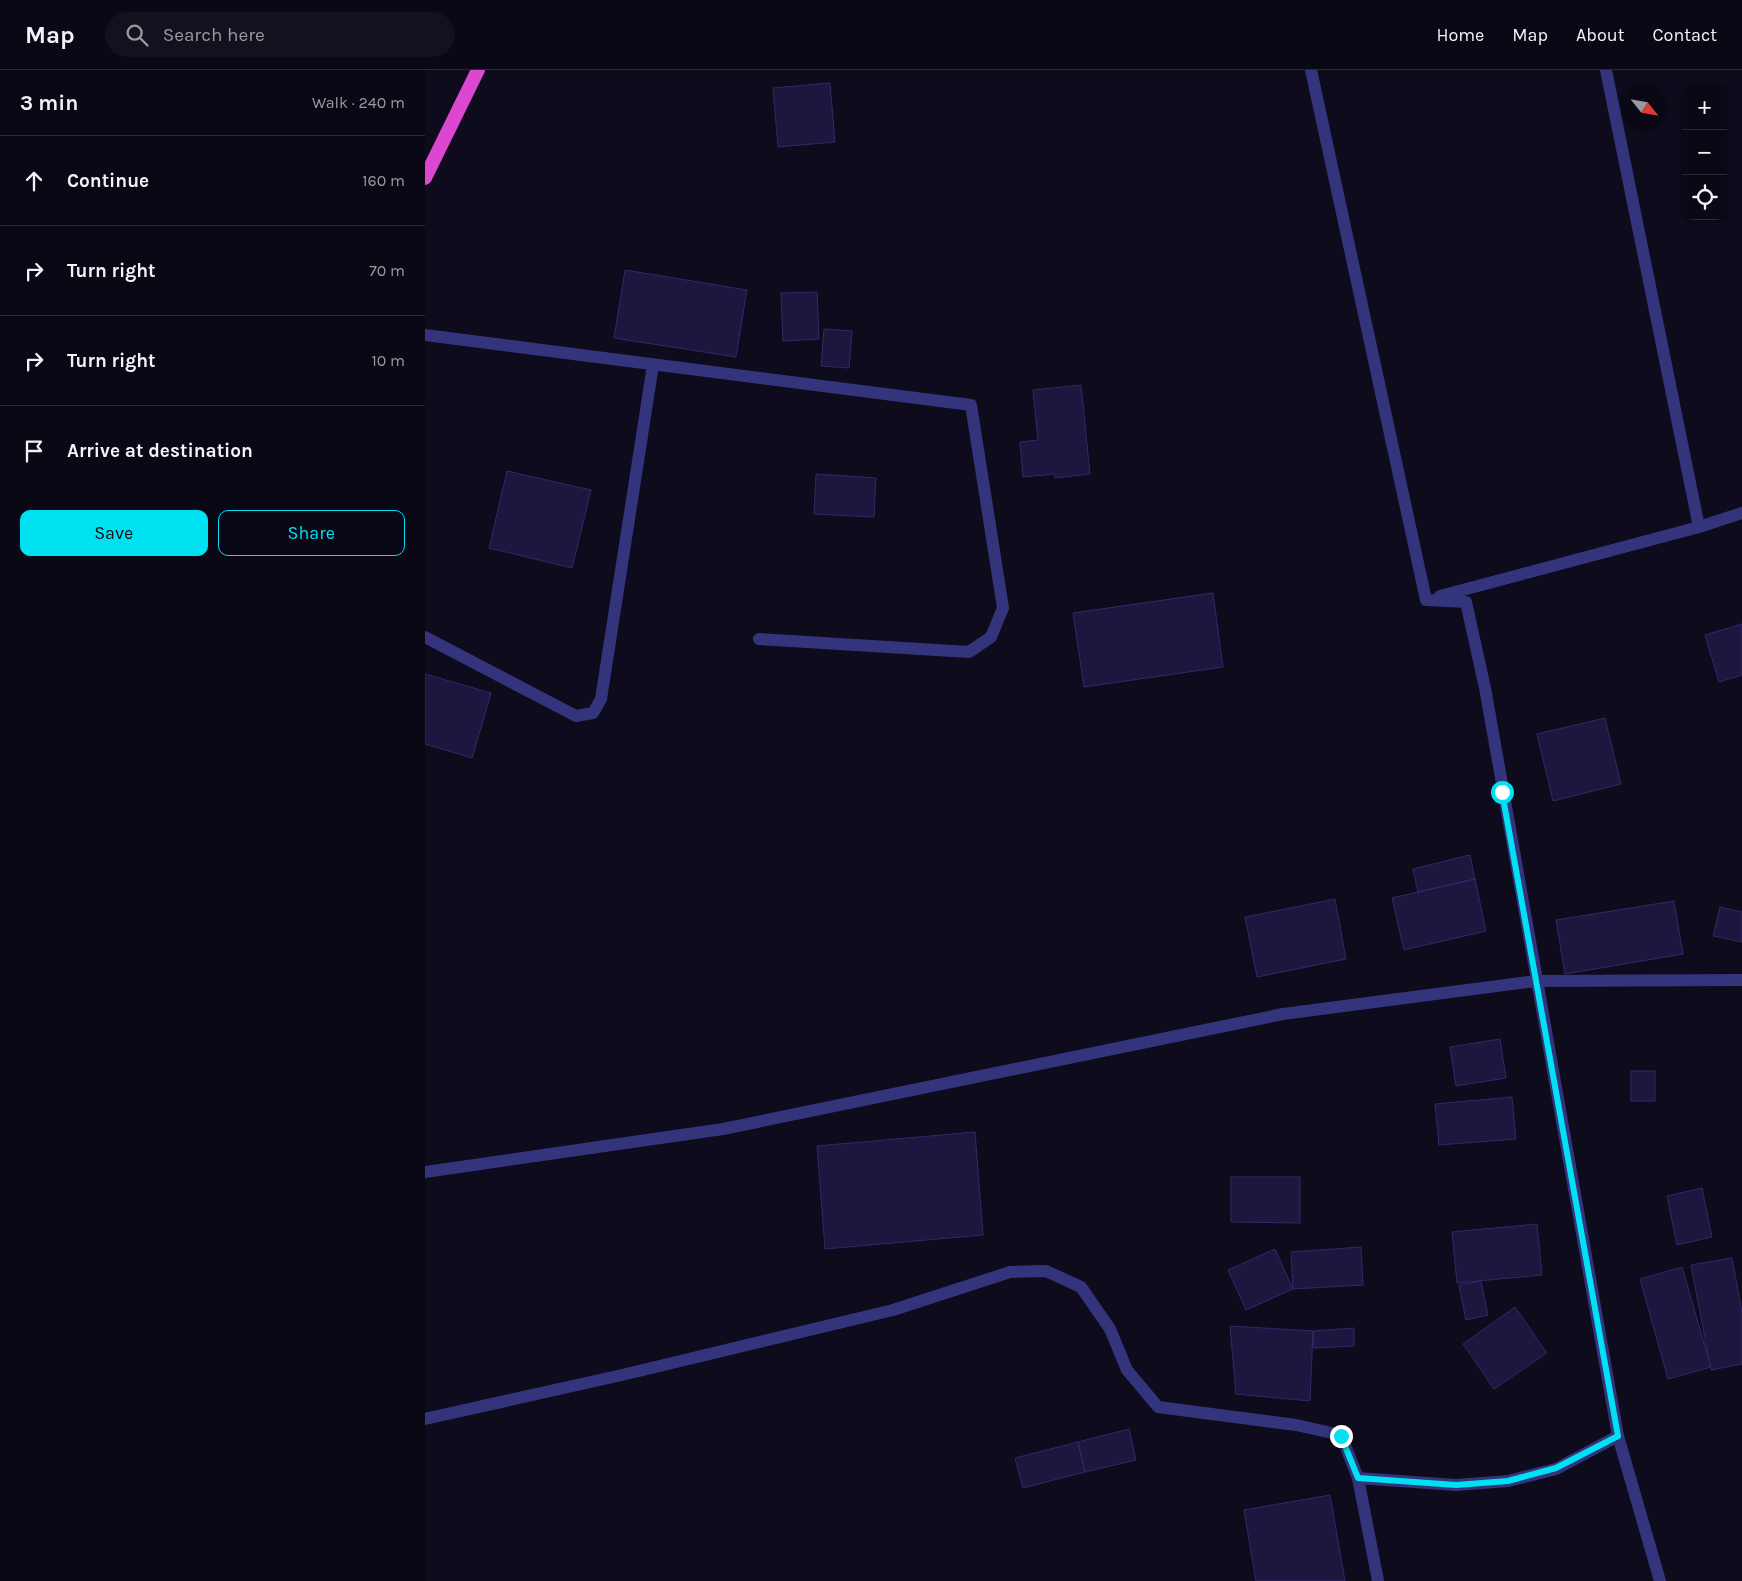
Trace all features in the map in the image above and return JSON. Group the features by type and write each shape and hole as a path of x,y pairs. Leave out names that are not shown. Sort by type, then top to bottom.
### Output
{"highway":[{"path":"425,178 478,70"}],"street":[{"path":"1311,70 1426,600"},
{"path":"1606,70 1699,527"},
{"path":"425,336 971,406 1003,608 991,637 969,652 759,639"},
{"path":"425,637 576,716 593,713 601,699 653,365"},
{"path":"1426,600 1699,527 1742,513"},
{"path":"1426,600 1466,602 1485,688 1618,1436 1659,1581"},
{"path":"425,1172 723,1129 1283,1014 1536,981 1742,980"},
{"path":"425,1419 622,1375 893,1310 1010,1272 1046,1271 1081,1287 1110,1329 1127,1370 1158,1407 1296,1425 1341,1436 1358,1478 1378,1581"},
{"path":"1358,1478 1456,1485 1508,1481 1556,1468 1618,1436"}],"building":[{"path":"830,83 835,142 778,147 773,88"},
{"path":"625,270 747,290 736,357 614,338"},
{"path":"817,292 819,339 783,341 781,293"},
{"path":"824,329 852,331 849,368 821,366"},
{"path":"1081,385 1090,474 1055,478 1054,474 1023,477 1020,442 1038,440 1033,390"},
{"path":"507,471 591,490 572,568 489,548"},
{"path":"816,474 876,478 874,517 814,514"},
{"path":"1213,593 1223,667 1084,687 1073,613"},
{"path":"1742,624 1742,675 1719,682 1705,635"},
{"path":"425,674 491,693 472,758 425,744"},
{"path":"1605,718 1621,784 1553,801 1537,734"},
{"path":"1470,855 1475,879 1418,892 1413,869"},
{"path":"1475,879 1486,931 1404,950 1392,898"},
{"path":"1335,899 1346,959 1257,977 1245,917"},
{"path":"1674,901 1683,954 1565,974 1556,920"},
{"path":"1720,907 1742,912 1742,942 1713,936"},
{"path":"1500,1039 1506,1078 1456,1086 1450,1047"},
{"path":"1631,1071 1655,1071 1655,1101 1631,1101"},
{"path":"1512,1097 1516,1139 1439,1145 1435,1104"},
{"path":"975,1132 983,1235 825,1249 817,1146"},
{"path":"1231,1177 1300,1177 1300,1223 1231,1222"},
{"path":"1702,1188 1712,1237 1677,1245 1667,1196"},
{"path":"1537,1224 1542,1275 1457,1283 1452,1232"},
{"path":"1361,1247 1363,1285 1293,1289 1291,1252"},
{"path":"1275,1249 1293,1289 1246,1310 1228,1270"},
{"path":"1732,1258 1742,1312 1742,1364 1711,1370 1691,1265"},
{"path":"1682,1267 1711,1367 1668,1379 1640,1279"},
{"path":"1481,1281 1488,1315 1466,1320 1459,1285"},
{"path":"1515,1307 1547,1353 1494,1389 1463,1344"},
{"path":"1230,1326 1313,1331 1310,1401 1236,1394"},
{"path":"1354,1328 1354,1346 1314,1348 1313,1331"},
{"path":"1129,1429 1136,1460 1085,1472 1078,1442"},
{"path":"1078,1442 1085,1472 1023,1488 1015,1458"},
{"path":"1330,1495 1345,1581 1256,1581 1244,1510"}],"route":[{"path":"1341,1436 1358,1478 1456,1485 1508,1481 1556,1468 1618,1436 1502,792"}]}
